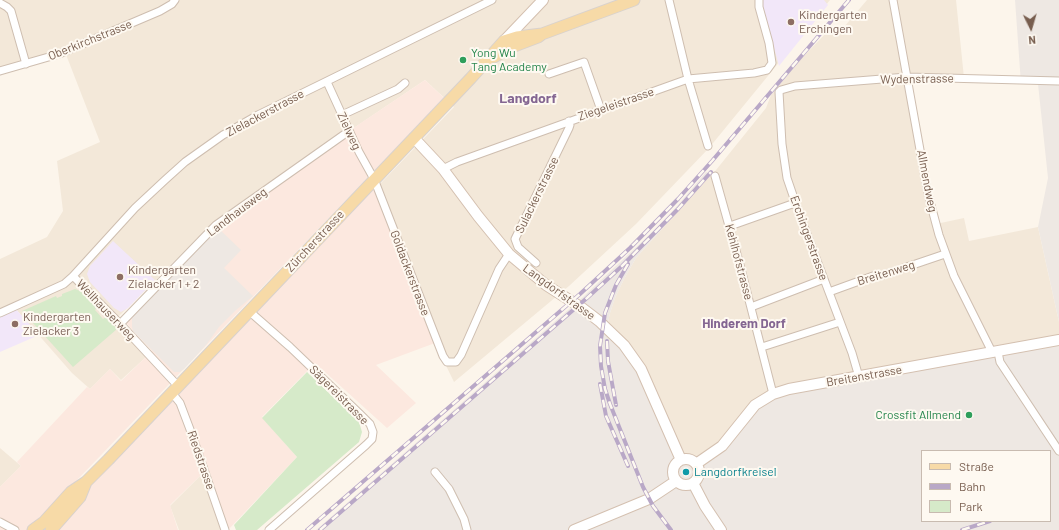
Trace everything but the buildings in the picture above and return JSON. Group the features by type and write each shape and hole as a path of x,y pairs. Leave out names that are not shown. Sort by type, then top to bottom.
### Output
{"main road":[{"path":"504,41 517,37 542,34 634,0"},
{"path":"483,65 509,48 542,34"},
{"name":"Zürcherstrasse","path":"33,530 44,522 71,492 86,482 414,138 504,41"},
{"name":"Zürcherstrasse","path":"51,530 80,497 86,482"}],"street":[{"name":"Oberkirchstrasse","path":"0,71 59,54 170,6 175,0"},
{"name":"Zielackerstrasse","path":"73,276 135,208 185,162 223,135 258,115 492,0"},
{"name":"Zürcherstrasse","path":"504,41 543,0"},
{"path":"669,0 688,79 708,146"},
{"name":"Ziegeleistrasse","path":"444,169 457,162 688,79 754,73 767,70 772,63 769,43 759,7 759,0"},
{"name":"Allmendweg","path":"894,0 928,194 944,254 990,348 1059,451"},
{"path":"0,3 11,11 26,64"},
{"path":"549,74 584,62 601,110"},
{"name":"Wydenstrasse","path":"779,95 779,92 782,90 795,86 907,77 1059,81"},
{"name":"Zielweg","path":"327,82 359,152 374,179"},
{"path":"342,116 398,89 405,83"},
{"name":"Erchingerstrasse","path":"779,95 783,155 787,178 859,377"},
{"name":"Sulackerstrasse","path":"536,263 518,247 515,239 570,126 569,121"},
{"name":"Landhausweg","path":"120,324 160,281 216,225 350,131"},
{"name":"Langdorfstrasse","path":"414,138 444,169 478,216 509,254 546,285 582,308 599,321 624,345 641,369 681,460"},
{"name":"Kehlhofstrasse","path":"715,176 730,226 773,394"},
{"name":"Goldackerstrasse","path":"374,179 443,356 445,360 450,363 456,362 461,355 499,269 509,254"},
{"path":"730,226 795,203"},
{"name":"Breitenweg","path":"829,292 873,276 883,275 944,254"},
{"name":"Wellhauserweg","path":"0,313 59,287 73,276 120,324 174,390"},
{"path":"751,306 824,279"},
{"name":"Sägereistrasse","path":"249,311 290,347 360,414 370,424 373,432 372,439 366,445 269,530"},
{"path":"762,347 840,322"},
{"name":"Breitenstrasse","path":"696,464 724,444 755,405 773,394 789,389 1059,340"},
{"name":"Riedstrasse","path":"174,390 186,418 225,530"},
{"path":"681,460 691,460 696,464 699,468 698,477 693,483 689,485 682,485 676,480 673,469 681,460"},
{"path":"435,472 449,489 464,519 467,530"},
{"path":"574,530 649,499 676,480"},
{"path":"693,483 705,506 721,530"},
{"path":"0,522 16,530"}],"shaded area":[{"path":"0,0 830,0 709,148 636,224 569,286 454,382 435,343 380,184 454,107 425,80 213,223 114,321 146,357 121,380 110,369 90,389 72,373 14,307 0,313 0,259 47,237 63,211 57,161 100,142 65,52 0,71"},
{"name":"Kindergarten Erchingen","path":"761,0 824,0 828,5 779,66"},
{"path":"867,0 956,0 964,78 907,77 936,224 964,218 969,241 1038,227 1059,322 1059,336 739,425 696,464 681,460 607,327 615,298 636,258 711,174 712,175 766,108 771,95 799,61 830,29 844,27"},
{"path":"1015,0 1059,0 1059,322 1038,227 1048,178 1038,84 1021,84"},
{"path":"425,80 444,98 29,530 0,530 0,487 21,466 17,462 87,387 90,389 110,369 121,381 152,351 125,322 216,226 349,131"},
{"path":"706,172 711,174 636,258 615,298 607,327 624,345 681,460 696,464 770,391 1059,336 1059,530 316,530 583,297 667,218"},
{"path":"374,179 435,343 376,365 416,403 387,428 315,363 262,417 297,457 229,529 207,469 170,505 178,530 45,530"},
{"path":"218,228 241,250 224,268 253,296 219,327 206,345 184,369 180,372 174,372 133,331 132,318 134,314"},
{"name":"Kindergarten Zielacker 1 + 2","path":"113,241 155,280 128,308 121,312 114,308 90,282 87,274 90,266"},
{"name":"Kindergarten Zielacker 3","path":"14,307 39,335 0,352 0,313"},
{"path":"0,448 21,466 0,487"},
{"path":"202,474 222,530 179,530 170,506"}],"green space":[{"path":"75,289 80,291 97,307 95,310 103,319 106,317 117,329 73,367 22,311 56,296 57,298 62,296 62,294"},
{"path":"307,372 359,422 362,432 359,442 257,530 236,530 234,525 297,457 262,418"}],"railway":[{"path":"307,530 580,294 630,248 678,199 712,161 849,0"},
{"path":"320,530 622,266 678,209 711,172"},
{"path":"628,264 616,285 605,313 600,346 601,366 605,389 610,404 643,487 653,506 671,530"},
{"path":"607,341 608,361 616,405"},
{"path":"600,384 606,416 628,466"},
{"path":"962,530 987,522"}],"place":[{"name":"Kindergarten Erchingen","path":"791,22"},
{"name":"Yong Wu Tang Academy","path":"463,60"},
{"name":"Kindergarten Zielacker 1 + 2","path":"120,277"},
{"name":"Kindergarten Zielacker 3","path":"15,324"},
{"name":"Crossfit Allmend","path":"969,415"},
{"name":"Langdorfkreisel","path":"686,472"}],"district":[{"name":"Langdorf","path":"528,98"},
{"name":"Hinderem Dorf","path":"744,324"}]}
